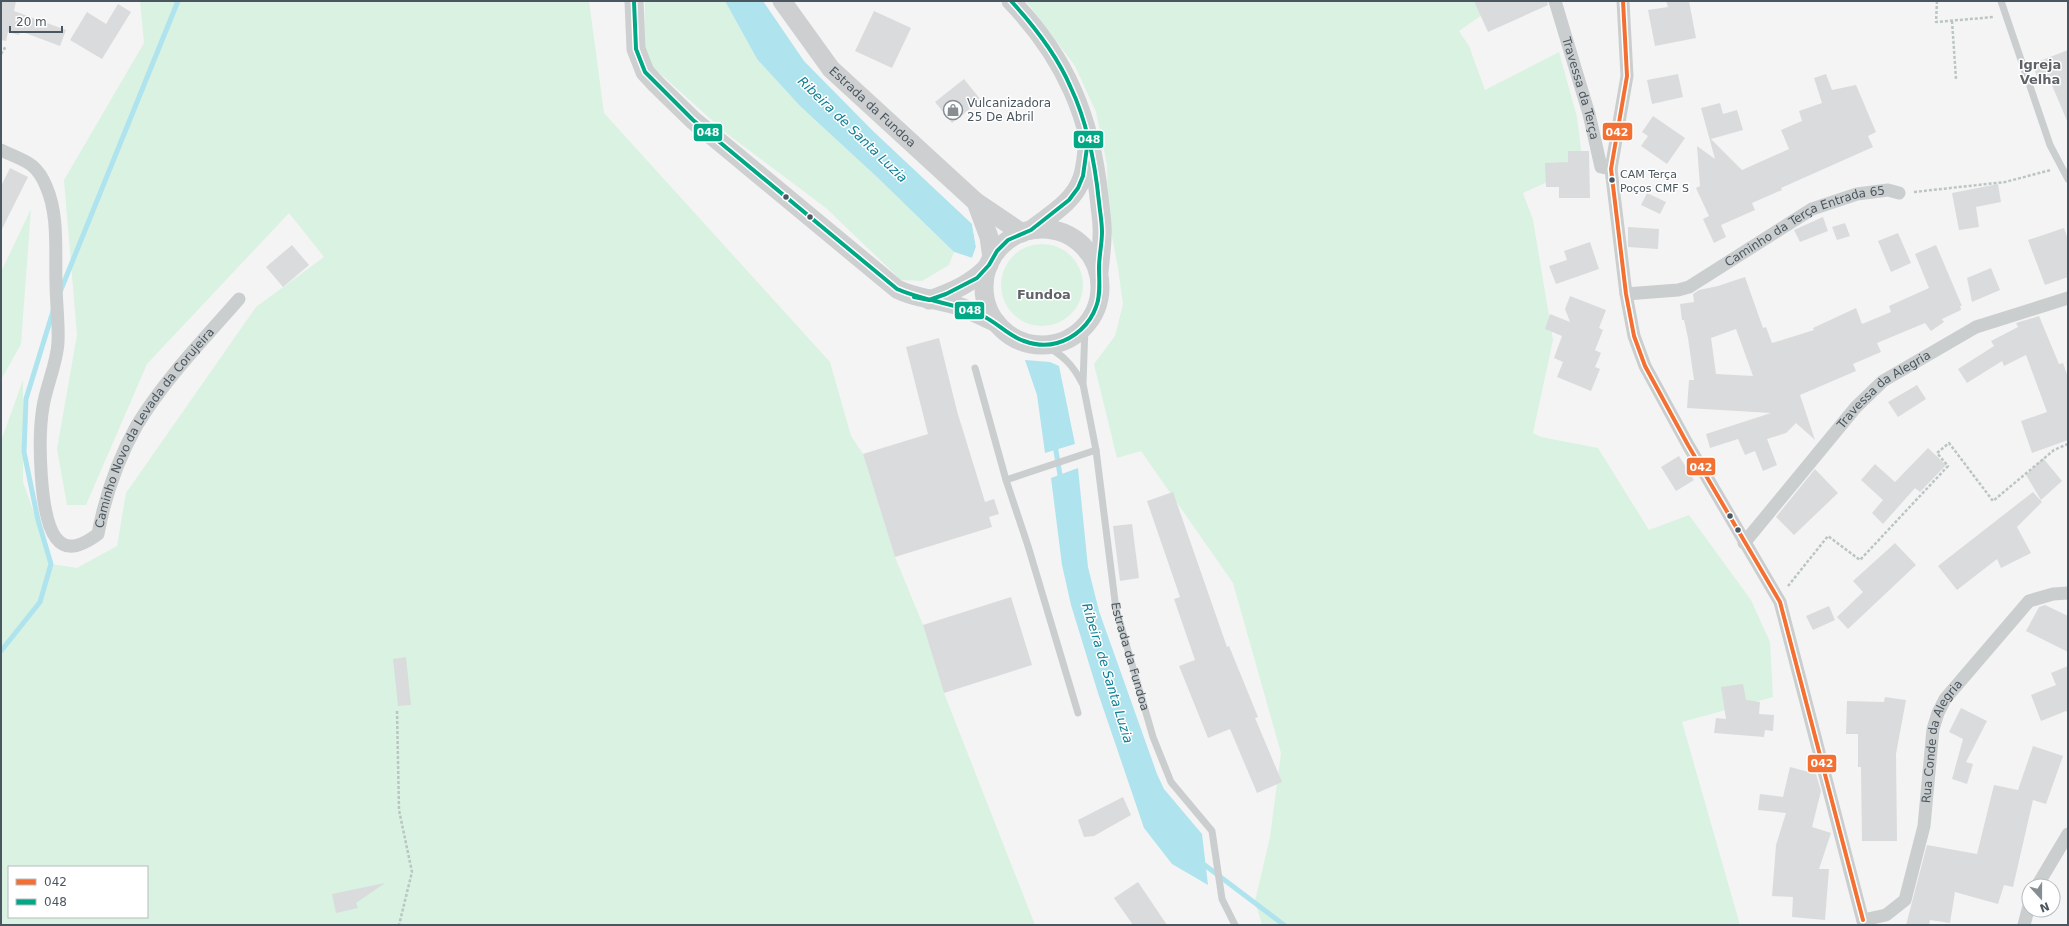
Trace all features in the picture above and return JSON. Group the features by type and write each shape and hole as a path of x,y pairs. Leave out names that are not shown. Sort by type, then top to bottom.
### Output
{"main road":[{"path":"634,1 636,49 645,72 693,120 897,289 912,296 965,309 997,323"},
{"name":"Estrada da Fundoa","path":"782,1 830,69 976,202 1026,231"},
{"path":"988,265 986,301 997,323 1006,332 1018,339 1030,343 1050,344 1076,334 1085,326 1095,310 1098,301 1100,282 1099,272 1102,236 1096,171 1089,136 1077,100 1060,64 1027,18 1010,1"},
{"path":"929,300 963,285 988,265 1008,240 1026,231 1069,200 1078,188 1083,176 1089,136"},
{"name":"Estrada da Fundoa","path":"976,202 989,237 988,265"},
{"path":"1026,231 1053,230 1073,238 1089,252 1099,272"}],"street":[{"name":"Travessa da Terça","path":"1555,1 1589,114 1598,158 1601,167 1611,169"},
{"path":"1623,1 1626,76 1611,169 1626,294 1634,336 1645,366 1744,543 1780,602 1863,922"},
{"name":"Caminho Novo da Levada da Corujeira","path":"1,150 31,164 41,174 53,207 58,344 43,407 42,488 51,530 56,540 68,546 85,544 98,534 102,513 114,474 137,425 173,374 239,299"},
{"name":"Caminho da Terça Entrada 65","path":"1626,294 1678,290 1688,287 1812,209 1857,194 1888,190 1899,193"},
{"name":"Travessa da Alegria","path":"1744,543 1856,407 1882,381 1976,327 2068,298"},
{"name":"Rua Conde da Alegria","path":"1863,922 1886,915 1905,900 1924,826 1933,729 1938,713 1945,699 2029,601 2053,594 2068,594"},
{"path":"2042,878 2068,834"}],"lane":[{"path":"2001,1 2050,145 2068,179"},
{"path":"1083,384 1085,326"},
{"path":"1050,344 1069,362 1083,384"},
{"path":"975,368 1006,480 1028,546 1078,713"},
{"name":"Estrada da Fundoa","path":"1083,384 1096,450 1116,609 1128,654 1153,737 1171,782 1212,831 1222,899 1235,925"},
{"path":"1006,480 1076,455 1096,450"}],"path":[{"path":"1937,1 1936,22 2005,16"},
{"path":"1952,21 1956,78"},
{"path":"1,54 6,46"},
{"name":"Caminho da Terça Entrada 65","path":"1899,193 2005,182 2061,168"},
{"path":"1788,586 1828,536 1860,560 1948,466 1937,453 1949,443 1993,500 2054,450 2068,444"},
{"path":"397,711 398,810 412,872 399,925"}],"green space":[{"path":"140,1 589,1 604,113 830,362 851,436 863,454 895,557 923,625 944,693 1035,925 1,925 1,441 23,380 23,482 52,564 77,568 117,546 126,493 256,307 324,257 289,213 147,364 86,505 67,505 57,449 77,335 64,180 144,43"},
{"path":"645,1 725,1 757,59 800,106 878,178 954,252 949,265 922,281 901,280 826,208 726,133 644,59"},
{"path":"1026,1 1502,1 1459,31 1469,46 1485,90 1559,52 1577,117 1583,166 1523,193 1533,220 1553,340 1533,433 1541,437 1598,448 1649,530 1689,515 1751,600 1770,642 1773,697 1682,722 1740,925 1262,925 1255,901 1270,837 1281,753 1233,583 1141,451 1117,458 1094,364 1115,336 1123,304 1108,216 1107,165 1096,112 1075,66"},
{"path":"31,209 21,344 1,380 1,272"},
{"path":"1042,244 1058,247 1071,256 1080,269 1083,285 1080,301 1071,314 1058,323 1042,326 1026,323 1013,314 1004,301 1001,285 1004,269 1013,256 1026,247"}],"water":[{"path":"725,1 763,1 804,61 873,131 972,224 976,247 972,258 954,252 878,178 800,106 757,59"},
{"path":"1025,360 1050,362 1059,366 1075,444 1045,453 1037,395"},
{"path":"1078,468 1088,567 1099,611 1157,774 1164,789 1202,834 1208,885 1172,864 1144,828 1098,693 1071,605 1062,565 1051,478"}],"pier":[{"path":"972,224 975,227 978,247 972,260 957,255 954,252 972,258 976,247"}],"building":[{"path":"1,1 16,1 14,11 66,30 60,46 20,31 19,35 8,32 6,41 1,40"},
{"path":"1474,1 1547,1 1548,5 1488,32"},
{"path":"1666,1 1689,1 1696,38 1655,46 1648,10 1668,7"},
{"path":"118,4 131,12 102,59 70,40 87,12 106,24"},
{"path":"874,11 911,28 892,68 855,51"},
{"path":"2068,50 2068,123 2051,83 2041,86 2032,64"},
{"path":"1678,74 1683,97 1652,104 1647,80"},
{"path":"1826,74 1832,90 1856,85 1876,132 1868,136 1873,147 1781,188 1782,190 1752,203 1755,210 1721,225 1726,237 1714,243 1703,219 1709,216 1696,188 1700,186 1697,146 1715,159 1701,108 1720,103 1723,114 1737,110 1743,130 1711,139 1742,170 1789,149 1781,130 1802,121 1799,111 1822,103 1814,78"},
{"path":"964,79 981,100 952,123 935,102"},
{"path":"1653,116 1685,138 1667,164 1641,146 1648,136 1642,132"},
{"path":"1568,151 1589,151 1590,198 1559,198 1559,187 1546,187 1545,163 1568,162"},
{"path":"10,168 28,177 1,231 1,186"},
{"path":"1998,184 2001,202 1976,207 1979,227 1959,230 1952,193"},
{"path":"1647,193 1666,202 1660,214 1641,205"},
{"path":"1823,217 1828,231 1800,242 1794,230"},
{"path":"1845,223 1850,236 1837,240 1832,227"},
{"path":"1628,227 1659,229 1658,249 1628,247"},
{"path":"2064,228 2068,240 2068,277 2045,285 2028,240"},
{"path":"1898,233 1911,263 1891,272 1878,241"},
{"path":"1590,242 1599,269 1556,284 1549,266 1567,260 1564,251"},
{"path":"292,245 309,265 283,287 266,267"},
{"path":"1936,245 1962,306 1960,306 1961,310 1942,319 1944,322 1931,331 1925,323 1877,343 1881,352 1853,364 1856,371 1800,395 1815,440 1796,423 1786,433 1767,439 1777,465 1763,471 1755,451 1745,455 1738,439 1710,448 1706,434 1771,413 1687,408 1689,380 1694,380 1688,338 1684,320 1682,320 1680,304 1694,302 1693,294 1699,290 1718,286 1745,277 1763,328 1766,327 1772,343 1814,330 1813,328 1856,308 1862,324 1891,312 1889,306 1929,288 1915,254","holes":["1736,329 1753,376 1716,374 1711,338"]},
{"path":"1991,268 2000,290 1972,302 1967,278"},
{"path":"1570,296 1606,310 1599,328 1603,330 1595,350 1601,353 1595,367 1600,369 1591,391 1557,377 1563,362 1554,358 1562,336 1545,329 1550,314 1570,322 1565,309"},
{"path":"2039,316 2059,364 2063,363 2068,377 2068,440 2032,453 2021,421 2047,412 2026,355 2004,366 2002,361 1967,383 1958,369 1994,346 1991,341 2018,327 2016,323"},
{"path":"939,338 957,411 985,502 994,499 999,514 989,517 992,527 895,557 863,454 928,434 906,347"},
{"path":"1917,385 1926,399 1898,417 1888,402"},
{"path":"1928,448 1946,465 1920,492 1915,488 1883,524 1872,513 1883,500 1861,480 1875,464 1895,482"},
{"path":"1679,456 1694,480 1676,491 1661,467"},
{"path":"2043,458 2062,481 2041,500 2026,475"},
{"path":"1815,469 1838,493 1794,535 1776,517"},
{"path":"1173,492 1227,647 1229,646 1258,717 1255,718 1282,782 1257,793 1230,729 1208,738 1179,666 1195,660 1174,599 1180,597 1147,501"},
{"path":"2033,492 2042,502 2017,527 2031,553 2001,568 1997,559 1957,590 1938,566"},
{"path":"1132,524 1139,578 1120,581 1113,526"},
{"path":"1895,543 1916,565 1848,629 1837,617 1863,592 1853,581"},
{"path":"1011,597 1032,665 944,693 923,625"},
{"path":"2045,605 2068,616 2068,652 2026,631 2039,607"},
{"path":"1829,606 1835,620 1813,630 1806,616"},
{"path":"406,657 411,705 398,706 393,659"},
{"path":"2068,666 2068,713 2066,711 2041,721 2031,695 2056,685 2051,673"},
{"path":"1743,684 1746,700 1760,702 1759,714 1774,715 1773,731 1765,730 1764,737 1714,733 1716,718 1726,719 1721,687"},
{"path":"1885,697 1906,700 1896,754 1897,841 1862,841 1861,767 1858,767 1858,734 1846,734 1847,701 1884,702"},
{"path":"1961,708 1987,721 1966,762 1973,764 1967,784 1952,779 1963,739 1949,732"},
{"path":"2033,746 2063,756 2046,804 2033,800 2013,887 2004,885 1998,904 1955,892 1950,923 1930,920 1929,925 1906,925 1927,845 1977,854 1994,785 2018,790"},
{"path":"1790,767 1816,774 1821,791 1812,827 1831,833 1819,869 1829,869 1825,920 1792,917 1793,897 1772,896 1776,845 1786,813 1758,810 1760,794 1783,797"},
{"path":"1123,797 1131,815 1094,836 1084,837 1078,820"},
{"path":"1138,882 1167,925 1133,925 1114,898"},
{"path":"385,883 356,903 358,908 336,913 332,894"}],"waterway":[{"path":"60,292 178,1"},
{"path":"1,651 40,602 51,564 38,520 24,452 26,399 54,308"},
{"name":"Ribeira de Santa Luzia","path":"1055,445 1061,481"},
{"name":"Ribeira de Santa Luzia","path":"1202,863 1284,925"}],"transit line":[{"name":"048","path":"634,1 636,49 645,72 693,120 897,289 981,315 1018,339 1037,344 1049,345 1064,341 1081,330 1090,319 1096,307 1099,293 1099,264 1102,228 1093,158 1077,102 1059,64 1052,53 1037,31 1011,1"},
{"name":"042","path":"1623,1 1627,76 1611,169 1626,294 1634,336 1645,366 1688,445 1780,602 1863,920"},
{"name":"048","path":"914,297 929,300 946,294 977,278 989,265 997,251 1008,240 1031,230 1069,200 1078,188 1083,176 1088,140"}],"place":[{"name":"Vulcanizadora 25 De Abril","path":"953,110"},
{"name":"CAM Terça Poços CMF S","path":"1612,180"}],"district":[{"name":"Igreja Velha","path":"2040,72"},
{"name":"Fundoa","path":"1044,294"}]}
